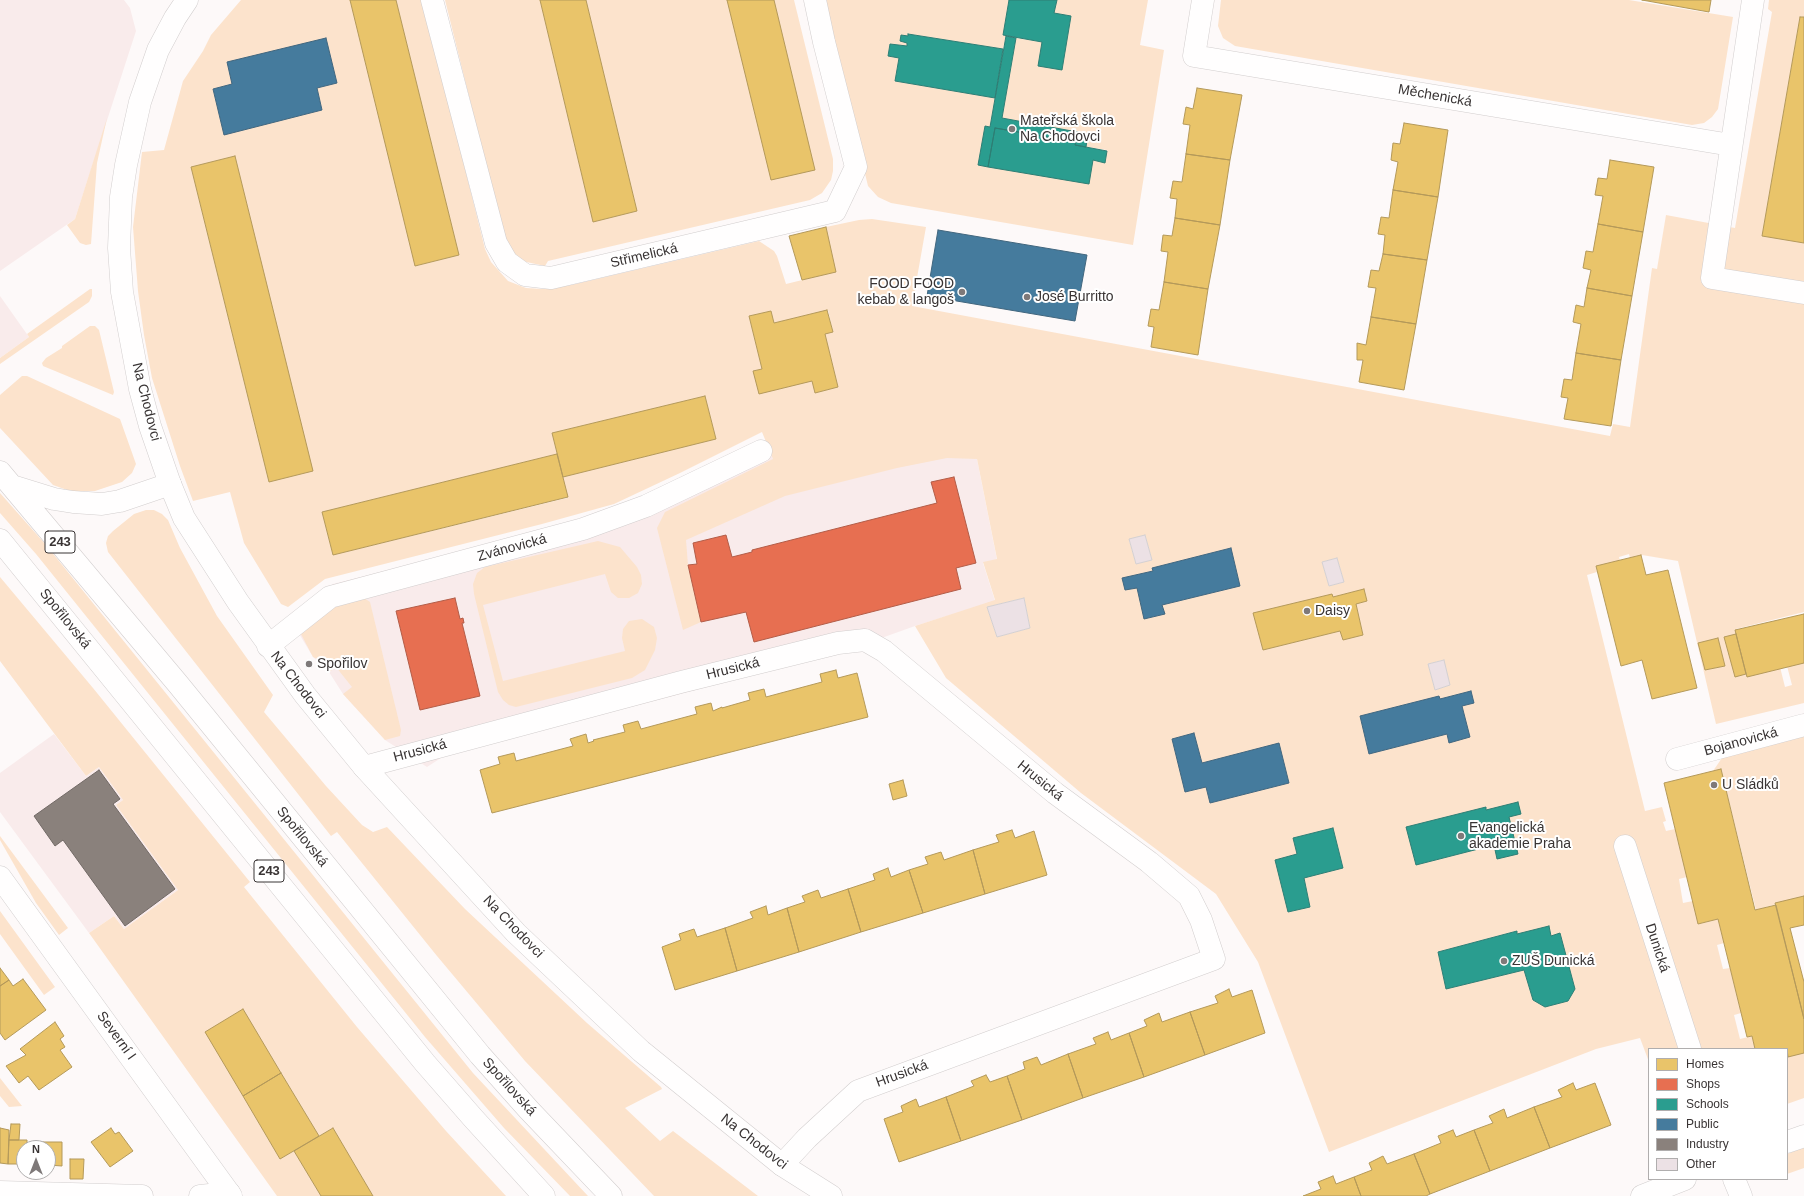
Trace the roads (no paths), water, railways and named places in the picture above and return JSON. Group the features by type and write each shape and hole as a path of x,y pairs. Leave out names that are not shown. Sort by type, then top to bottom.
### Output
{"main road":[{"name":"Na Chodovci","path":"187,0 175,18 158,50 140,102 126,165 122,197 119,248 122,292 140,389 150,426 170,484 184,518 268,646 304,695 364,767 522,938 641,1051 782,1165 831,1196"},
{"name":"Střimelická","path":"432,0 496,244 507,262 525,275 551,278 835,211 856,167 824,42 815,0"},
{"name":"Měchenická","path":"1203,0 1194,56 1731,145"},
{"path":"1753,0 1712,278 1804,294"},
{"name":"Zvánovická","path":"268,646 330,597 584,529 646,506 761,451"},
{"path":"6,479 54,499 79,503 102,504 120,501 170,484"},
{"name":"Spořilovská","path":"6,479 178,684 476,1050 524,1104 611,1196"},
{"name":"Spořilovská","path":"0,540 425,1063 544,1196"},
{"name":"Hrusická","path":"364,767 681,682 838,643 865,640 884,651 1049,788 1149,862 1189,896 1201,920 1214,959 858,1091 807,1138 782,1165"},
{"name":"Bojanovická","path":"1677,759 1804,725"},
{"name":"Dunická","path":"1625,846 1690,1048"},
{"name":"Severní I","path":"0,876 230,1195"},
{"path":"1788,1142 1804,1136"},
{"path":"1642,1196 1682,1180"},
{"path":"1734,1180 1741,1196"},
{"path":"0,1192 142,1196"},
{"path":"200,1196 230,1195"}],"place":[{"name":"Mateřská škola Na Chodovci","path":"1012,129"},
{"name":"FOOD FOOD kebab & langoš","path":"962,292"},
{"name":"José Burritto","path":"1027,297"},
{"name":"Daisy","path":"1307,611"},
{"name":"Spořilov","path":"309,664"},
{"name":"U Sládků","path":"1714,785"},
{"name":"Evangelická akademie Praha","path":"1461,836"},
{"name":"ZUŠ Dunická","path":"1504,961"}]}
